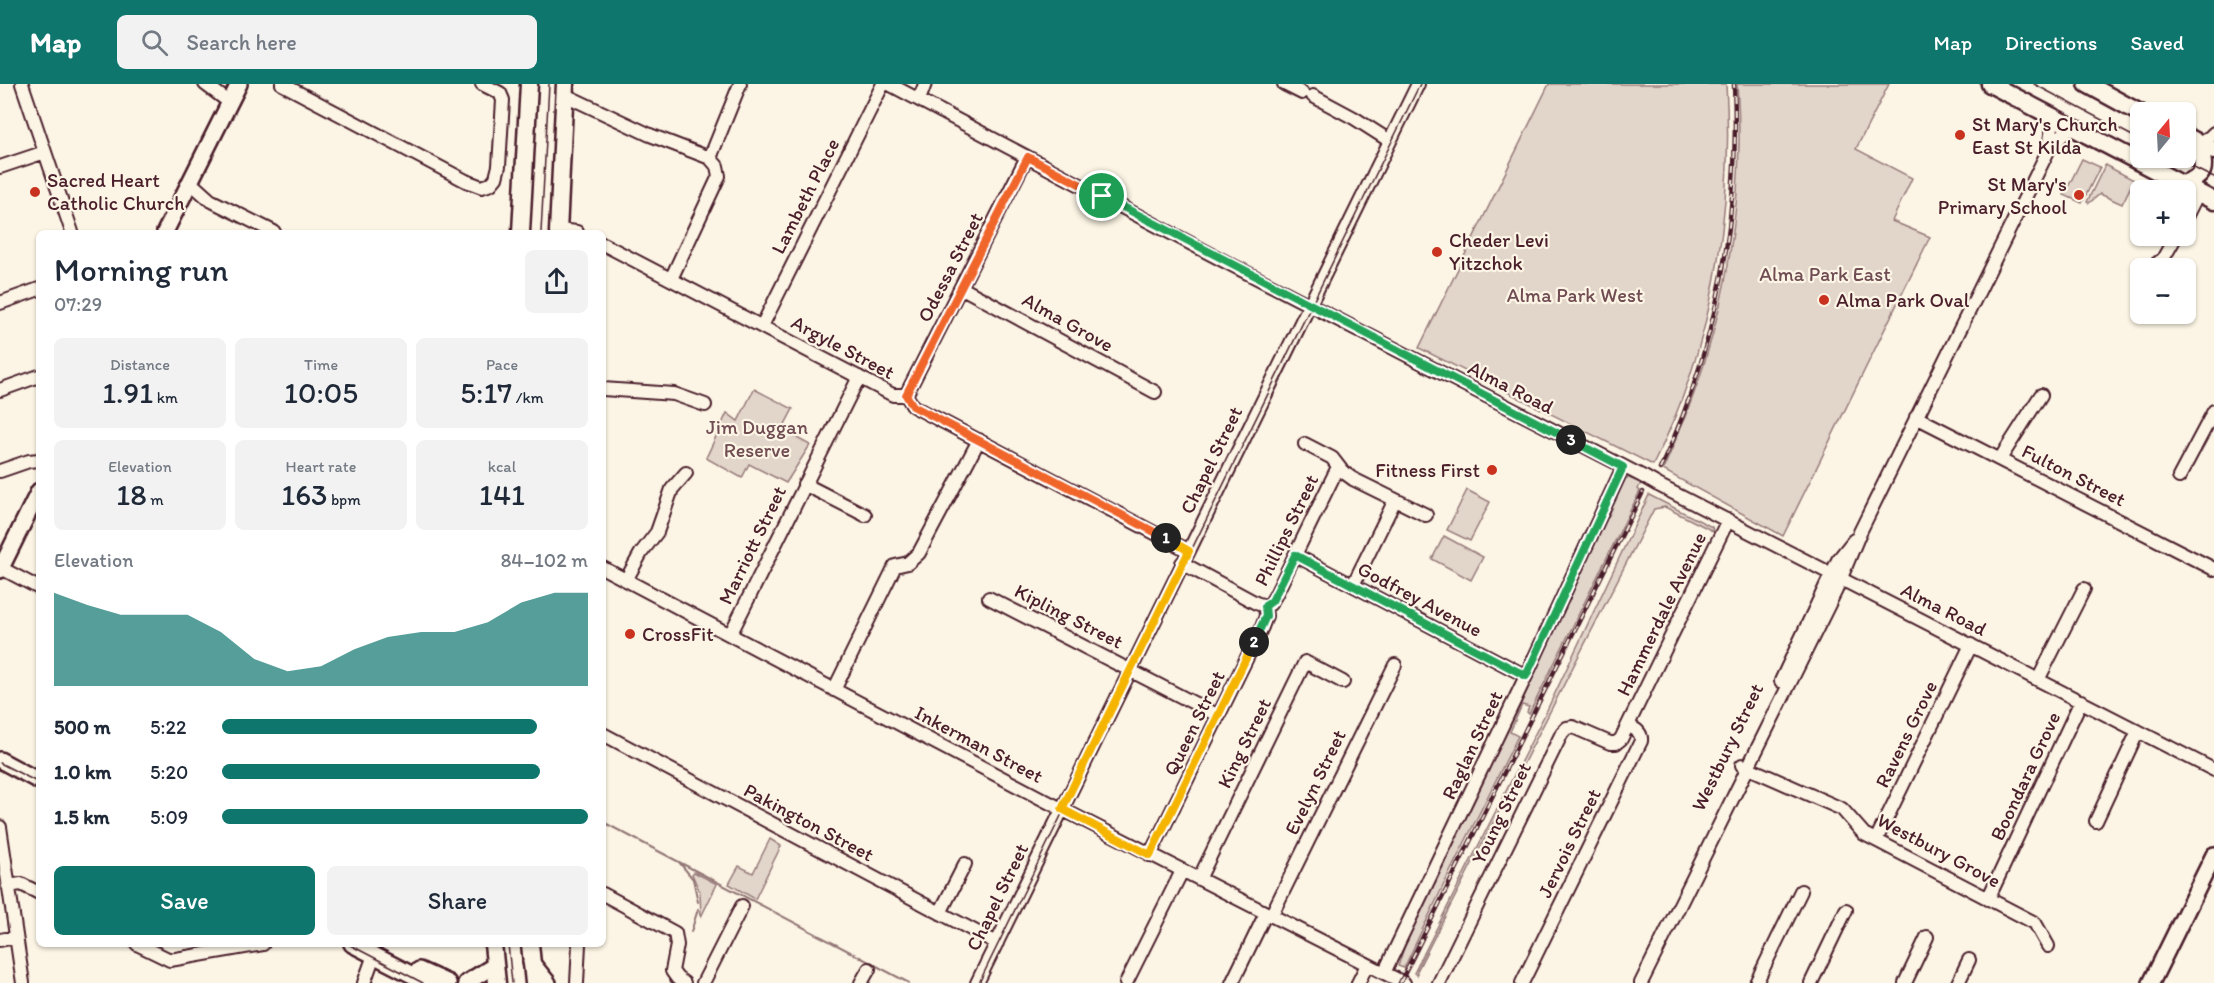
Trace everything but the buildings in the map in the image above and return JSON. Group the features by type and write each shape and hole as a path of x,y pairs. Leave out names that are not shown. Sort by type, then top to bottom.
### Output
{"highway":[{"path":"521,230 529,84"},
{"path":"1990,84 2174,180"},
{"path":"2089,85 2130,108"},
{"path":"558,230 565,90"},
{"path":"2196,142 2214,151"},
{"path":"2195,180 2202,172 2203,164 2196,149"},
{"path":"2198,193 2214,201"},
{"path":"493,947 497,983"},
{"path":"530,947 534,983"}],"main road":[{"path":"166,230 238,84"},
{"path":"0,569 36,497"},
{"path":"0,760 36,779"},
{"path":"2152,983 2213,860"},
{"path":"358,947 428,983"},
{"path":"379,958 421,971 448,983"},
{"path":"531,962 548,983"},
{"path":"466,983 495,965"}],"street":[{"path":"22,84 71,230"},
{"path":"205,84 230,102"},
{"path":"282,84 466,181 482,187 491,184 498,172 503,100 500,93 482,84"},
{"path":"710,158 740,84"},
{"name":"Lambeth Place","path":"762,326 883,84"},
{"name":"Alma Road","path":"889,84 1309,305 2214,770"},
{"path":"915,98 917,84"},
{"path":"915,98 925,84"},
{"path":"1284,84 1392,137"},
{"name":"Chapel Street","path":"977,983 1418,84"},
{"path":"565,90 650,135 710,158 717,166 719,176 670,279"},
{"name":"Westbury Street","path":"2049,149 2052,127 2050,115"},
{"name":"Westbury Street","path":"1641,983 1744,766 2049,149 2071,126"},
{"path":"2196,139 2214,133"},
{"path":"0,167 45,152"},
{"name":"Odessa Street","path":"906,395 1028,157"},
{"path":"187,188 270,230"},
{"path":"2196,197 2198,193"},
{"name":"Argyle Street","path":"606,246 893,395 906,395 913,406 1189,551"},
{"name":"Alma Grove","path":"962,288 1155,392"},
{"path":"0,303 36,290"},
{"path":"0,390 36,377"},
{"name":"Marriott Street","path":"730,635 859,377"},
{"path":"606,388 674,394 705,405"},
{"path":"2000,459 2041,395"},
{"path":"2179,477 2214,411"},
{"name":"Fulton Street","path":"1916,417 2214,569"},
{"path":"834,690 895,566 912,561 919,553 979,440"},
{"path":"1305,444 1332,458 1338,467 1353,479 1426,515"},
{"path":"0,471 36,460"},
{"name":"Phillips Street","path":"1265,606 1272,601 1338,467"},
{"name":"Raglan Street","path":"1384,973 1623,467"},
{"path":"626,580 641,553 657,532 672,489 686,473"},
{"path":"804,484 865,515"},
{"path":"1353,585 1395,500"},
{"name":"Hammerdale Avenue","path":"1628,725 1728,520"},
{"name":"Godfrey Avenue","path":"1295,555 1526,676"},
{"path":"1182,564 1265,606"},
{"path":"0,569 36,587"},
{"name":"Inkerman Street","path":"606,570 1150,855 1404,983"},
{"path":"2038,680 2084,589"},
{"name":"Kipling Street","path":"990,597 1219,716"},
{"name":"Queen Street","path":"1150,855 1262,627 1266,616 1265,606"},
{"name":"Ravens Grove","path":"1876,840 1971,645"},
{"name":"King Street","path":"1199,879 1305,663 1343,682"},
{"name":"Evelyn Street","path":"1232,983 1395,665"},
{"name":"Boondara Grove","path":"1988,899 2081,702"},
{"name":"Young Street","path":"1439,983 1564,730 1573,727 1613,743 1621,739 1628,725"},
{"name":"Jervois Street","path":"1522,983 1641,741 1641,734 1628,725"},
{"path":"2096,821 2138,731"},
{"name":"Pakington Street","path":"606,736 997,943"},
{"name":"Westbury Street","path":"1633,983 1744,766"},
{"name":"Westbury Grove","path":"1744,766 1842,809 1864,834 2035,923 2048,946"},
{"path":"0,827 23,983"},
{"path":"940,913 964,864"},
{"path":"1126,983 1182,871"},
{"path":"8,886 21,884 36,892"},
{"path":"1756,983 1801,891"},
{"path":"606,896 675,933 677,945 672,971 684,983"},
{"path":"703,983 742,906"},
{"path":"1810,983 1846,910"},
{"path":"0,940 16,937"},
{"path":"1905,983 1928,937"},
{"path":"143,947 170,960 246,947"},
{"path":"577,983 579,947"},
{"path":"364,983 379,958"},
{"path":"369,983 379,958"},
{"path":"1958,983 1970,960"},
{"path":"1358,983 1367,964"},
{"path":"861,983 869,969"}],"green space":[{"name":"Alma Park West","path":"1549,84 1726,84 1728,133 1726,182 1715,279 1690,375 1653,465 1419,348"},
{"name":"Alma Park East","path":"1737,84 1889,84 1856,149 1912,178 1892,221 1930,237 1783,536 1663,470 1700,377 1714,330 1729,261 1739,155"},
{"path":"2082,159 2100,167 2082,203 2064,195"},
{"path":"2105,165 2134,180 2130,180 2130,188 2122,204 2100,194 2089,203 2087,202"},
{"name":"Jim Duggan Reserve","path":"754,389 793,409 782,430 810,445 786,483 749,464 742,478 706,458 727,413 738,421"},
{"path":"1625,478 1641,483 1638,489 1640,491 1529,714 1527,712 1529,707 1522,705 1510,732 1518,736 1404,968 1398,966 1410,930"},
{"path":"1467,490 1490,502 1470,541 1447,530"},
{"path":"1649,495 1712,527 1713,531 1665,507 1654,509 1417,971 1417,975 1414,973 1548,708"},
{"path":"1444,536 1483,557 1471,580 1432,559"},
{"path":"770,839 781,846 755,899 729,884 739,866 753,873"},
{"path":"694,872 717,884 701,917 700,893 692,874"}],"waterway":[{"path":"606,824 679,862 693,879 698,902"},
{"path":"679,862 909,983"},
{"path":"691,932 698,909"}],"tram line":[{"path":"541,230 549,84"},
{"path":"979,983 1420,84"},
{"path":"2034,84 2130,135"},
{"path":"2194,168 2214,178"},
{"path":"0,763 36,781"},
{"path":"354,947 423,983"},
{"path":"508,947 512,983"}],"railway":[{"path":"1660,469 1680,423 1696,376 1721,281 1733,183 1734,84"},
{"path":"1400,983 1643,492"}],"place":[{"name":"St Mary's Church East St Kilda","path":"1960,135"},
{"name":"Sacred Heart Catholic Church","path":"35,192"},
{"name":"St Mary's Primary School","path":"2079,195"},
{"name":"Cheder Levi Yitzchok","path":"1437,252"},
{"name":"Alma Park Oval","path":"1824,300"},
{"name":"Fitness First","path":"1492,470"},
{"name":"CrossFit","path":"630,634"}],"route":[{"path":"1028,157 1102,196 1623,467 1526,676 1295,555 1272,601 1265,606 1266,616 1262,627 1150,855 1062,809 1189,551 913,406 906,395 1028,157"}]}
